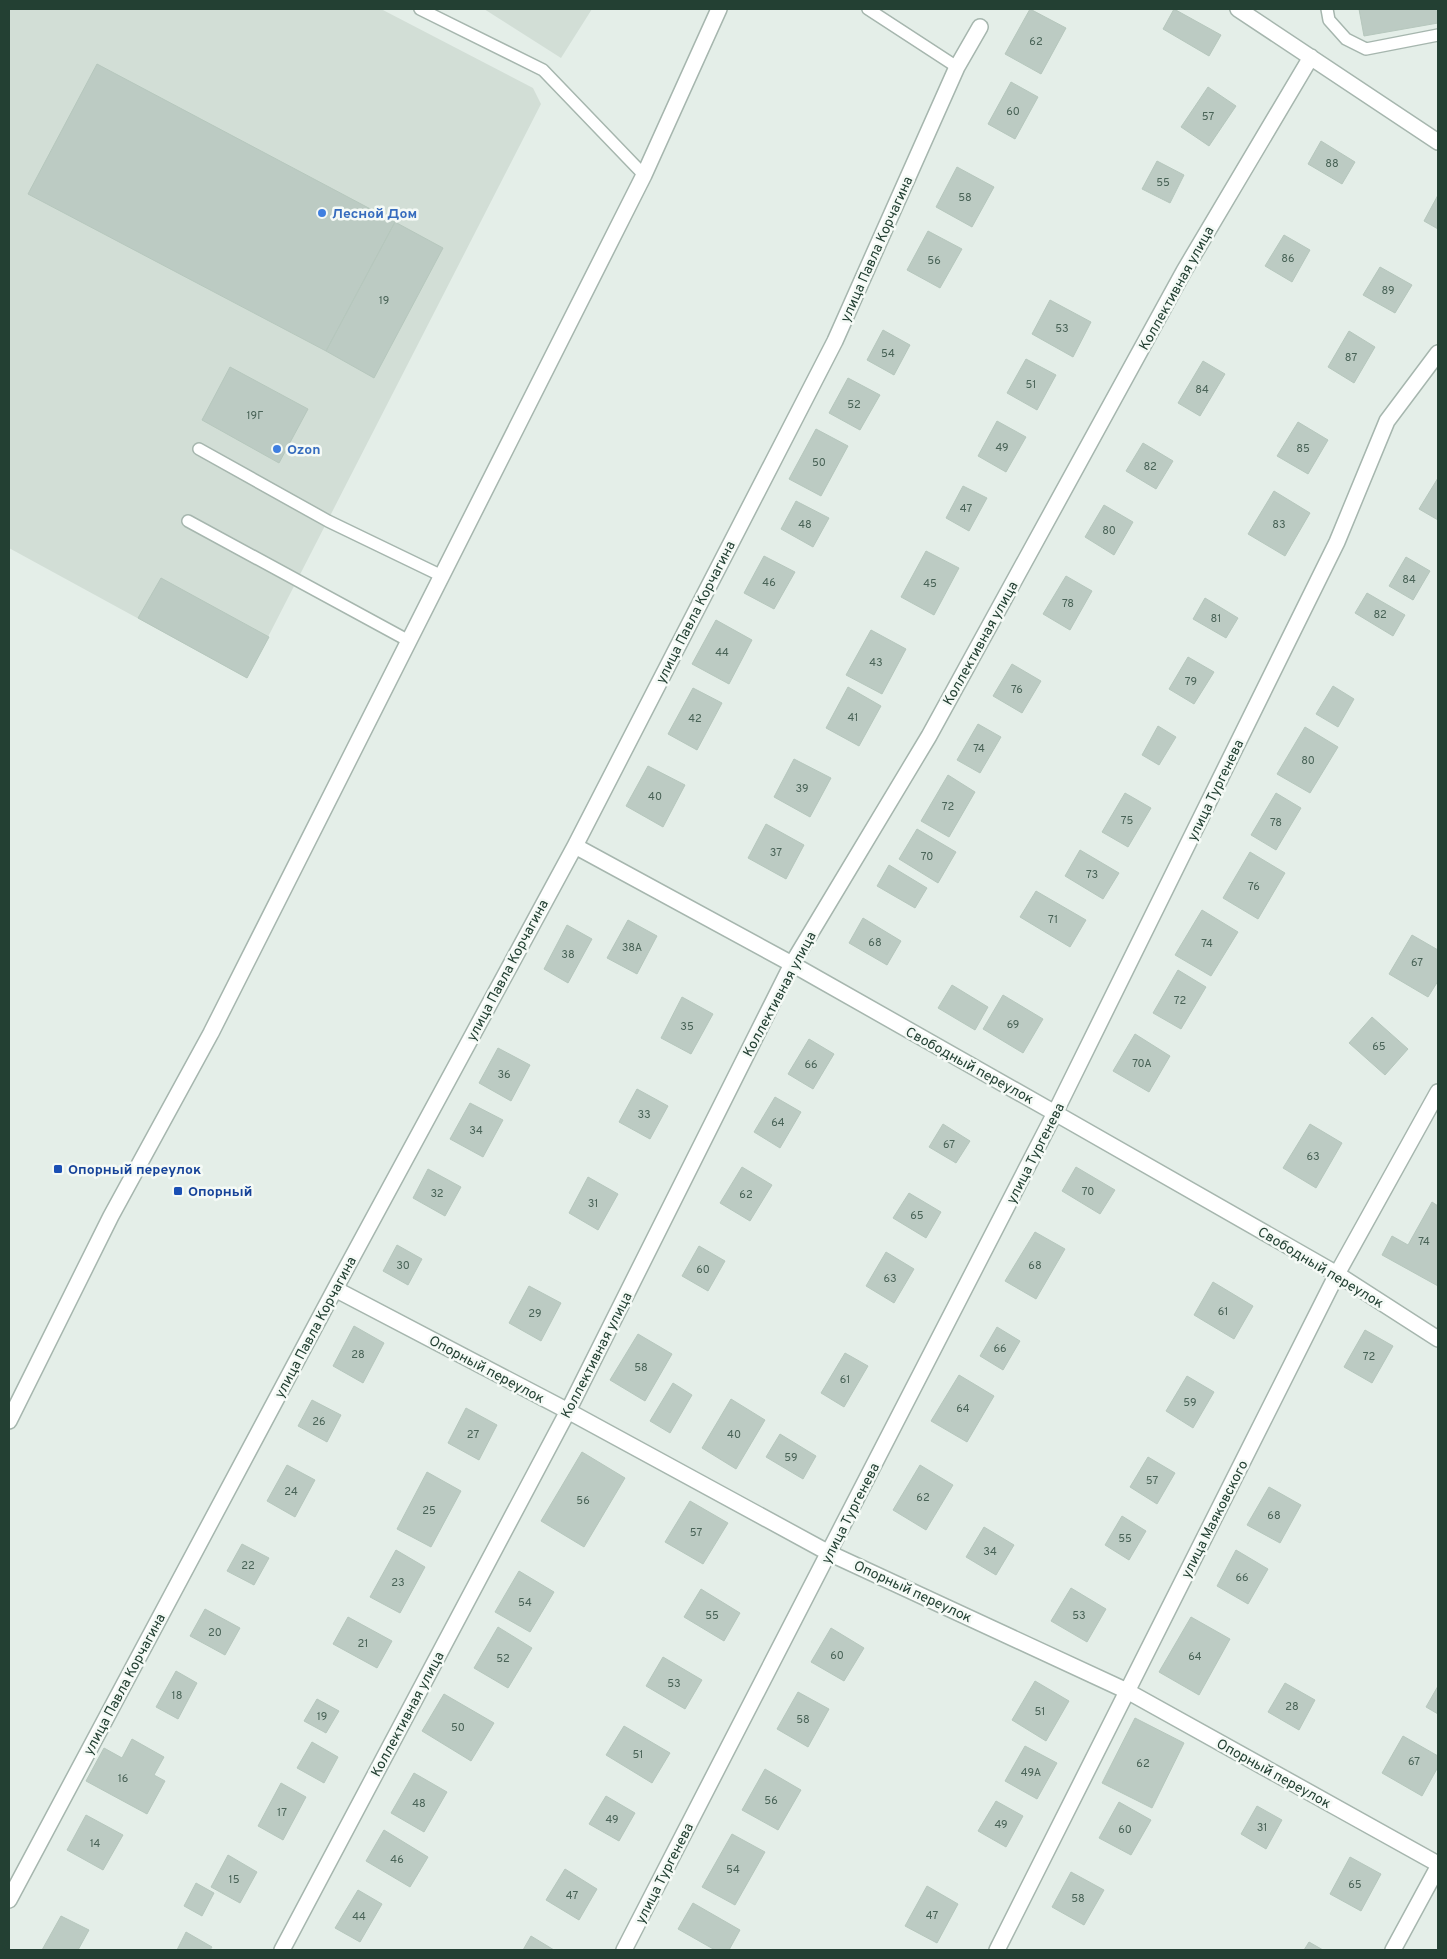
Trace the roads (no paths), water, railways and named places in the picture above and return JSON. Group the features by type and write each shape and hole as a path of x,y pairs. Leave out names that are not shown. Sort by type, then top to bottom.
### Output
{"street":[{"path":"9,1421 112,1216 215,1024 644,175 719,9"},
{"path":"1238,9 1438,142"},
{"name":"улица Павла Корчагина","path":"9,1900 334,1289 575,846 835,341 957,67 980,27"},
{"name":"Коллективная улица","path":"282,1950 568,1411 792,964 929,736 1184,271 1311,57"},
{"name":"улица Тургенева","path":"624,1950 1056,1113 1337,542 1387,421 1438,353"},
{"name":"Свободный переулок","path":"575,846 792,964 1056,1113 1337,1274 1438,1339"},
{"name":"улица Маяковского","path":"997,1950 1337,1274 1438,1092"},
{"name":"Опорный переулок","path":"334,1289 568,1411 829,1553 1127,1691 1438,1865"},
{"path":"1393,1950 1438,1865"}],"lane":[{"path":"420,9 543,70 644,175"},
{"path":"868,9 957,67"},
{"path":"1327,9 1329,20 1346,39 1366,49 1438,35"},
{"path":"199,449 328,521 442,576"},
{"path":"188,521 409,641"}],"place":[{"name":"Лесной Дом","path":"322,213"},
{"name":"Ozon","path":"277,449"},
{"name":"Опорный переулок","path":"58,1169"},
{"name":"Опорный","path":"178,1191"}]}
